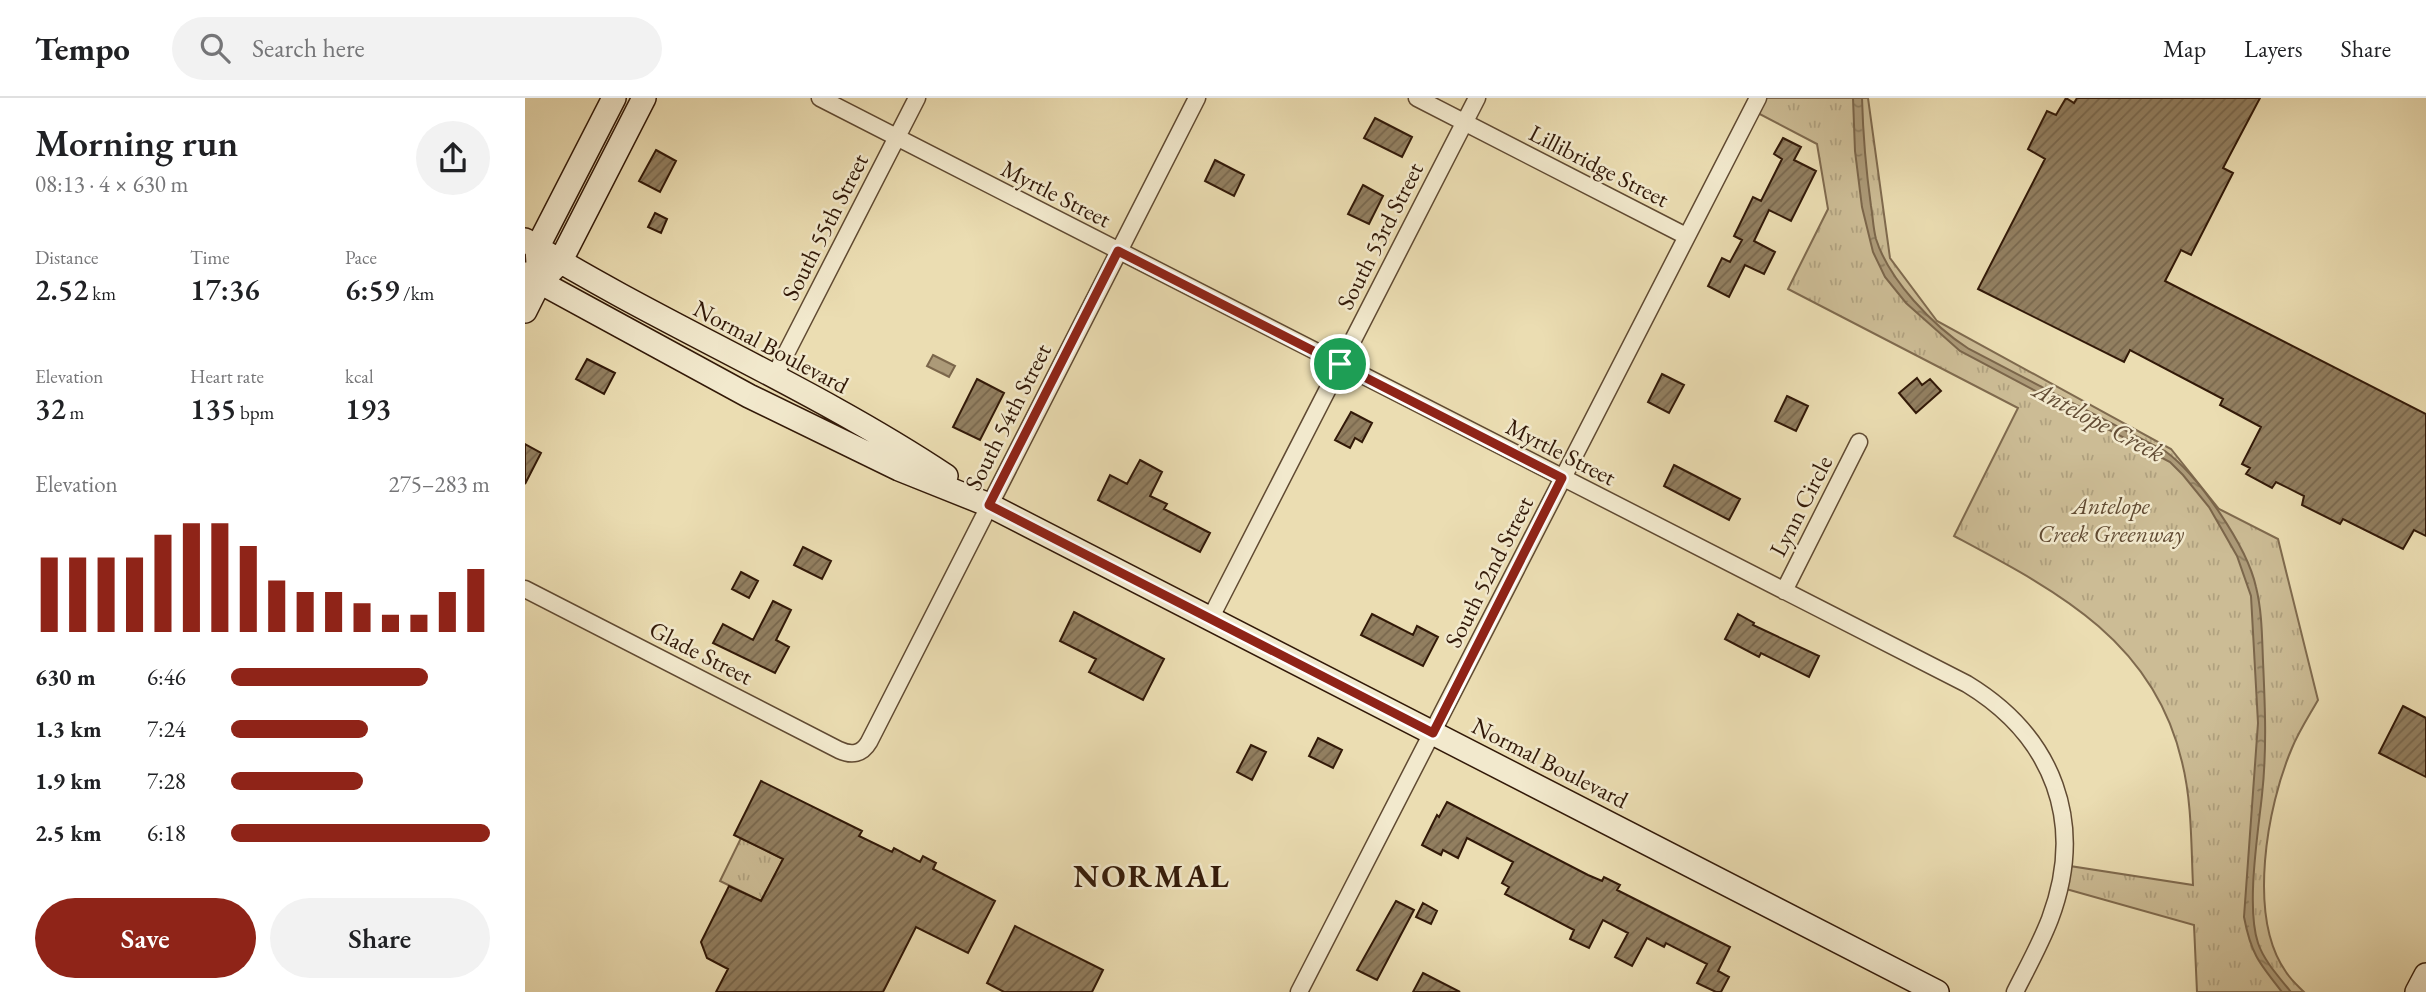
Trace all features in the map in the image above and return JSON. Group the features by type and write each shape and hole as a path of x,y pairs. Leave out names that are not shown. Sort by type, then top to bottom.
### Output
{"main road":[{"path":"525,311 532,279 531,244 614,98"},
{"path":"532,279 560,262 644,98"},
{"name":"Normal Boulevard","path":"531,244 873,432 989,505 1937,992"},
{"name":"Normal Boulevard","path":"532,279 749,396 899,469 989,505"},
{"path":"2417,992 2426,975"}],"street":[{"name":"Myrtle Street","path":"820,98 1989,698 2013,718 2033,742 2056,788 2062,814 2063,866 2050,919 2015,992"},
{"name":"South 55th Street","path":"774,377 918,98"},
{"name":"South 54th Street","path":"857,753 869,742 1197,98"},
{"name":"Lillibridge Street","path":"1417,98 1686,236"},
{"name":"South 53rd Street","path":"1210,619 1476,98"},
{"name":"South 52nd Street","path":"1305,990 1562,478 1758,98"},
{"name":"Lynn Circle","path":"1784,591 1859,442"},
{"name":"Glade Street","path":"525,589 839,750 857,753"}],"green space":[{"name":"Antelope Creek Greenway","path":"1758,98 1868,98 1890,258 1937,321 2171,449 2219,509 2278,539 2318,700 2292,748 2275,800 2265,861 2264,892 2267,922 2274,949 2288,975 2304,992 2197,992 2194,925 2059,887 2063,865 2193,885 2188,792 2182,762 2168,719 2149,683 2124,651 2095,624 2028,577 1954,536 2018,408 1788,289 1828,209 1817,144 1752,110"},
{"path":"741,838 783,859 761,901 720,881"}],"water":[{"name":"Antelope Creek","path":"1853,98 1862,98 1866,166 1876,239 1891,270 1914,301 1941,328 1969,349 2165,451 2206,494 2243,552 2251,570 2259,605 2265,728 2265,761 2253,910 2258,943 2264,956 2291,992 2282,992 2262,965 2253,949 2244,917 2258,723 2251,596 2237,556 2209,507 2170,462 1960,351 1906,303 1885,277 1873,252 1862,207 1855,151"},
{"path":"933,355 955,366 949,377 927,366"}],"building":[{"path":"2066,98 2074,103 2077,98 2260,98 2223,168 2233,173 2191,255 2181,250 2165,281 2426,414 2426,536 2414,530 2403,549 2343,519 2340,524 2302,505 2304,496 2276,482 2272,488 2246,474 2250,468 2242,464 2261,427 2220,405 2223,399 2130,350 2124,362 1978,289 2045,159 2028,149 2047,111 2056,115"},
{"path":"1375,118 1412,137 1402,157 1364,138"},
{"path":"1783,138 1801,147 1794,160 1816,171 1791,221 1769,210 1754,241 1775,252 1764,274 1745,265 1729,297 1708,286 1722,258 1730,262 1742,240 1734,236 1753,197 1761,201 1782,159 1774,154"},
{"path":"656,150 676,161 660,192 639,181"},
{"path":"1215,160 1244,175 1234,196 1205,181"},
{"path":"1363,185 1383,196 1369,224 1348,214"},
{"path":"655,213 667,219 661,233 648,227"},
{"path":"587,359 615,373 604,394 576,379"},
{"path":"1662,374 1684,385 1669,413 1648,402"},
{"path":"1917,378 1922,385 1930,379 1941,391 1916,413 1899,393"},
{"path":"977,379 1004,393 980,440 953,427"},
{"path":"1787,396 1808,406 1796,431 1775,421"},
{"path":"1351,412 1372,423 1362,442 1355,438 1350,448 1335,440"},
{"path":"525,444 541,453 525,484"},
{"path":"1140,460 1162,472 1150,496 1167,504 1164,509 1210,533 1200,552 1098,500 1110,475 1127,484"},
{"path":"1674,465 1740,499 1729,520 1664,486"},
{"path":"803,547 831,561 822,579 794,565"},
{"path":"741,572 758,581 749,598 732,589"},
{"path":"773,601 791,610 776,640 789,647 775,673 713,643 723,624 753,640"},
{"path":"1074,612 1164,659 1143,700 1089,672 1096,659 1060,641"},
{"path":"1372,614 1413,635 1417,626 1438,637 1423,666 1361,635"},
{"path":"1738,614 1754,623 1753,625 1819,656 1809,677 1761,653 1759,657 1725,639"},
{"path":"2403,706 2426,718 2426,777 2379,753"},
{"path":"1318,738 1342,750 1333,768 1309,756"},
{"path":"1251,745 1266,752 1252,780 1237,772"},
{"path":"761,781 862,831 859,836 892,852 894,848 920,862 923,856 936,863 933,869 995,901 968,953 916,927 883,992 716,992 728,969 707,958 701,942 729,886 761,901 783,859 734,835"},
{"path":"1447,802 1588,875 1602,881 1604,877 1620,885 1617,890 1730,947 1718,971 1729,977 1721,992 1697,983 1707,964 1666,943 1664,947 1647,938 1632,966 1615,957 1628,933 1603,920 1589,948 1570,939 1574,930 1505,894 1509,887 1502,883 1513,862 1467,838 1458,858 1443,850 1441,855 1422,845 1437,815 1439,817"},
{"path":"1396,901 1414,910 1377,980 1357,970"},
{"path":"1423,903 1437,911 1431,924 1416,917"},
{"path":"1015,926 1103,970 1092,992 1004,992 987,983"},
{"path":"1423,973 1460,992 1413,992"}],"district":[{"name":"NORMAL","path":"1152,876"}],"route":[{"path":"1118,251 1340,364 1562,478 1433,733 989,505 1118,251"}]}
